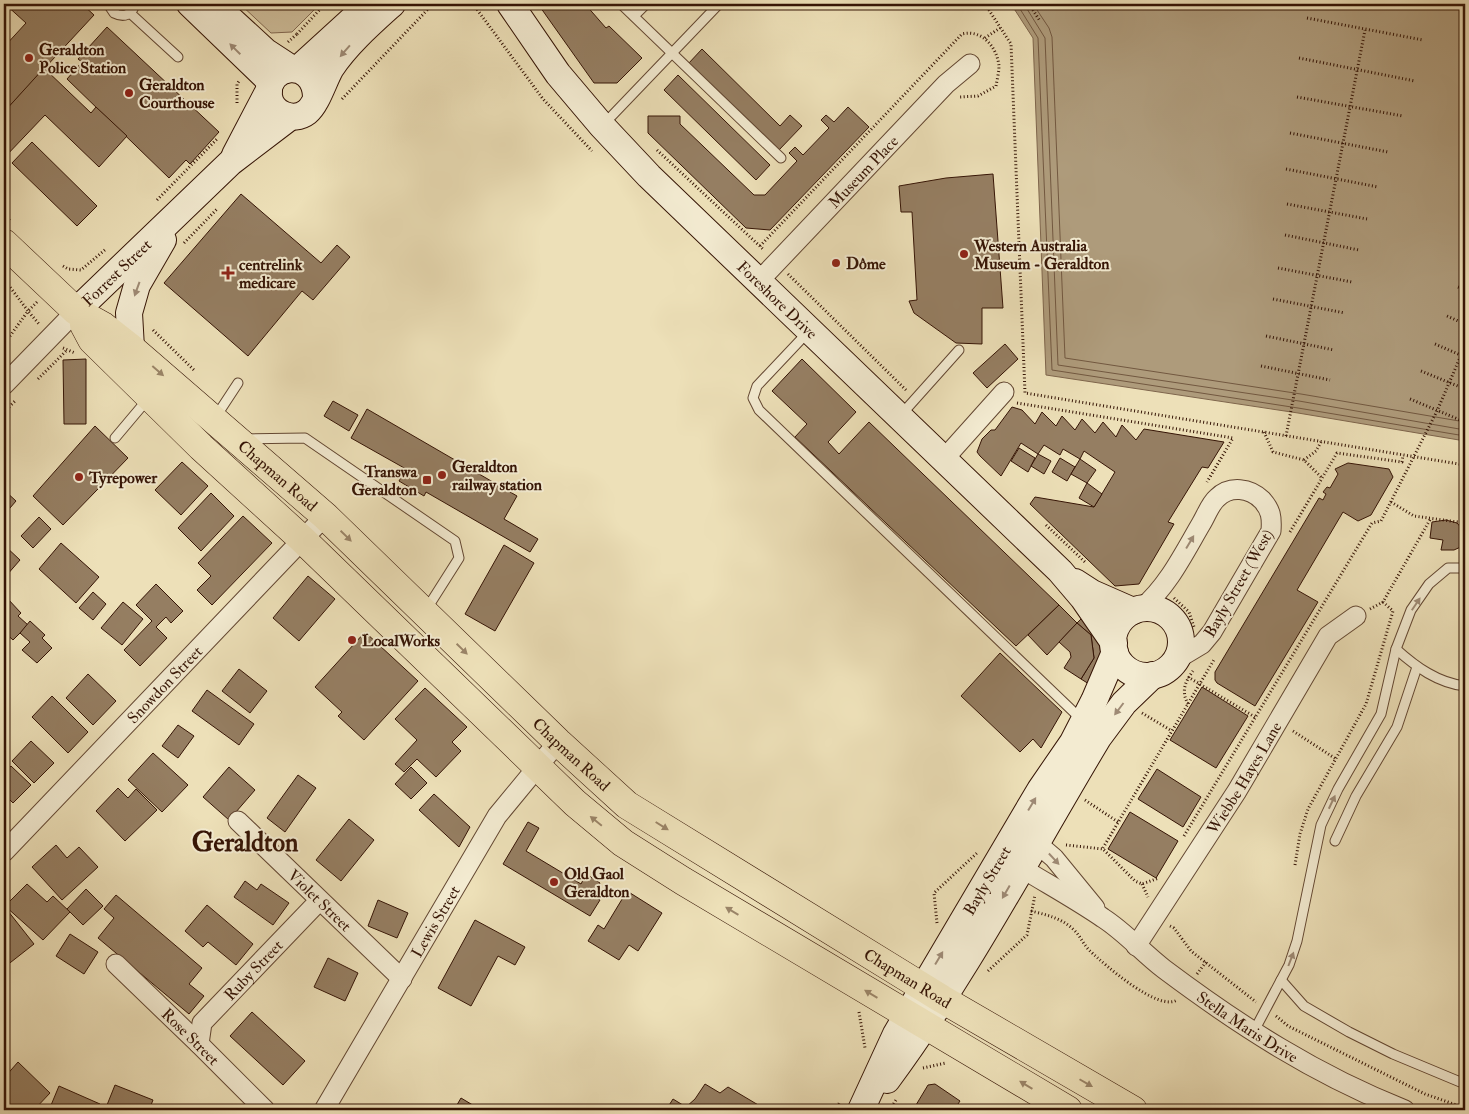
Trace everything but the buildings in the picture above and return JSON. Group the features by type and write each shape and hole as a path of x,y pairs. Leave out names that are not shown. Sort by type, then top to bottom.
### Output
{"main road":[{"name":"Chapman Road","path":"11,235 76,311 92,340 151,396 200,447 303,540 574,803 623,843 683,882 1068,1110"},
{"name":"Chapman Road","path":"76,311 103,326 131,348 325,516 558,742 627,805 932,993 1133,1110"}],"street":[{"path":"190,4 282,78 309,75 328,98"},
{"path":"214,4 266,52 282,78"},
{"name":"Forrest Street","path":"231,162 282,78 367,4"},
{"path":"328,98 332,68 345,51 392,4"},
{"name":"Foreshore Drive","path":"510,6 558,74 602,126 649,176 810,330 907,407 944,459 1060,571 1084,598 1115,647"},
{"name":"Museum Place","path":"759,280 946,84 970,64"},
{"path":"282,78 272,105 283,115 290,117"},
{"name":"Forrest Street","path":"4,384 76,311 166,208 290,117 304,114 314,103 328,98"},
{"path":"131,348 129,313 137,285 166,208"},
{"path":"944,459 1007,397"},
{"name":"Bayly Street (West)","path":"1137,610 1165,584 1217,497 1234,490 1246,490 1257,494 1266,504 1273,515 1271,531 1212,632 1187,668"},
{"name":"Snowdon Street","path":"4,852 325,516"},
{"name":"Foreshore Drive","path":"1060,571 1092,593 1137,610"},
{"path":"1137,610 1161,610 1175,622 1187,668 1153,675 1134,673 1120,661 1115,647 1118,624 1137,610"},
{"name":"Wiebbe Hayes Lane","path":"1136,946 1237,791 1328,636 1356,616"},
{"name":"Bayly Street","path":"1038,839 1115,647"},
{"name":"Bayly Street","path":"865,1110 1011,861 1038,839 1098,738 1124,702 1153,675"},
{"name":"Lewis Street","path":"324,1110 497,816 558,742"},
{"name":"Violet Street","path":"238,821 402,979"},
{"name":"Stella Maris Drive","path":"1038,839 1104,918 1136,946 1253,1033 1320,1072 1405,1110"},
{"name":"Stella Maris Drive","path":"1011,861 1104,918"},
{"name":"Ruby Street","path":"199,1044 202,1023 319,901"},
{"name":"Rose Street","path":"116,964 265,1110"},
{"name":"Bayly Street","path":"852,1102 916,1021"}],"lane":[{"path":"108,4 114,13 119,16 130,13 135,4"},
{"path":"621,4 781,158"},
{"path":"634,16 646,4"},
{"path":"602,126 718,4"},
{"path":"130,13 178,57"},
{"path":"810,330 757,386 753,398 758,410 1084,721"},
{"path":"907,407 959,350"},
{"path":"214,420 238,383"},
{"path":"115,438 151,396"},
{"path":"236,439 304,438 455,541 459,558 424,612"},
{"path":"1253,1033 1281,980 1297,941 1320,825 1338,789 1381,714 1396,649 1412,610 1429,584 1448,568 1465,568"},
{"path":"1396,649 1418,667 1446,682 1465,686"},
{"path":"1335,841 1356,796 1397,727 1418,667"},
{"path":"1281,980 1304,1006 1349,1032 1393,1054 1465,1084"}],"path":[{"path":"303,40 296,34 325,4"},
{"path":"328,98 433,4"},
{"path":"985,4 1011,44 1025,393 1465,465"},
{"path":"1029,4 1040,21"},
{"path":"1307,18 1423,40"},
{"path":"760,246 962,34 972,31 985,38 1000,28"},
{"path":"1286,436 1365,30"},
{"path":"1299,58 1415,80"},
{"path":"1297,97 1403,116"},
{"path":"234,112 237,103"},
{"path":"1290,133 1388,152"},
{"path":"166,208 221,136"},
{"path":"650,144 766,252"},
{"path":"1286,169 1378,187"},
{"path":"177,250 222,203"},
{"path":"1288,204 1367,219"},
{"path":"4,215 11,235"},
{"path":"1285,236 1359,250"},
{"path":"60,264 68,269 81,270 112,244"},
{"path":"1278,268 1352,282"},
{"path":"784,270 907,407"},
{"path":"4,279 37,321"},
{"path":"1458,287 1465,290"},
{"path":"1273,299 1345,313"},
{"path":"10,336 34,304"},
{"path":"1446,316 1465,324"},
{"path":"151,329 199,375"},
{"path":"1266,336 1334,350"},
{"path":"1435,344 1463,356"},
{"path":"1179,845 1372,522 1381,521 1437,411 1463,356 1465,346"},
{"path":"44,373 66,351"},
{"path":"1261,366 1330,380"},
{"path":"1422,371 1465,389"},
{"path":"1007,397 1233,438 1205,485"},
{"path":"1410,400 1465,422"},
{"path":"1264,432 1273,452 1304,460 1322,478"},
{"path":"1304,460 1316,452 1321,442"},
{"path":"1287,537 1337,453 1402,462 1403,455"},
{"path":"1391,502 1414,516 1465,523"},
{"path":"1296,865 1300,834 1308,810 1366,704 1393,610 1383,602 1431,518"},
{"path":"1168,593 1183,604 1189,612 1195,632"},
{"path":"1103,849 1216,656"},
{"path":"1203,663 1211,665"},
{"path":"1187,668 1200,684 1255,717"},
{"path":"1187,668 1183,696 1188,704"},
{"path":"1135,708 1172,731"},
{"path":"1287,727 1336,759"},
{"path":"1082,799 1118,822"},
{"path":"1038,839 1103,849 1135,881 1142,884 1158,879 1163,870"},
{"path":"1142,884 1148,897"},
{"path":"986,972 1027,935 1035,895"},
{"path":"1031,911 1055,917 1073,930 1089,950 1149,997 1174,1002 1181,997"},
{"path":"1168,925 1174,928 1191,951 1251,998"},
{"path":"1194,978 1206,962"},
{"path":"859,1011 867,1055"},
{"path":"1277,1016 1288,1026 1425,1094 1465,1108"},
{"path":"835,1110 852,1102"}],"shaded area":[{"path":"240,4 320,4 292,32 271,33"}],"water":[{"path":"1011,4 1465,4 1465,441 1298,413 1046,375 1033,38"}],"place":[{"name":"Geraldton Police Station","path":"29,58"},
{"name":"Geraldton Courthouse","path":"129,93"},
{"name":"Western Australia Museum - Geraldton","path":"964,254"},
{"name":"Dôme","path":"836,263"},
{"name":"centrelink medicare","path":"228,273"},
{"name":"Geraldton railway station","path":"442,475"},
{"name":"Tyrepower","path":"79,477"},
{"name":"Transwa Geraldton","path":"427,480"},
{"name":"LocalWorks","path":"352,640"},
{"name":"Old Gaol Geraldton","path":"554,882"}],"district":[{"name":"Geraldton","path":"245,842"}]}
